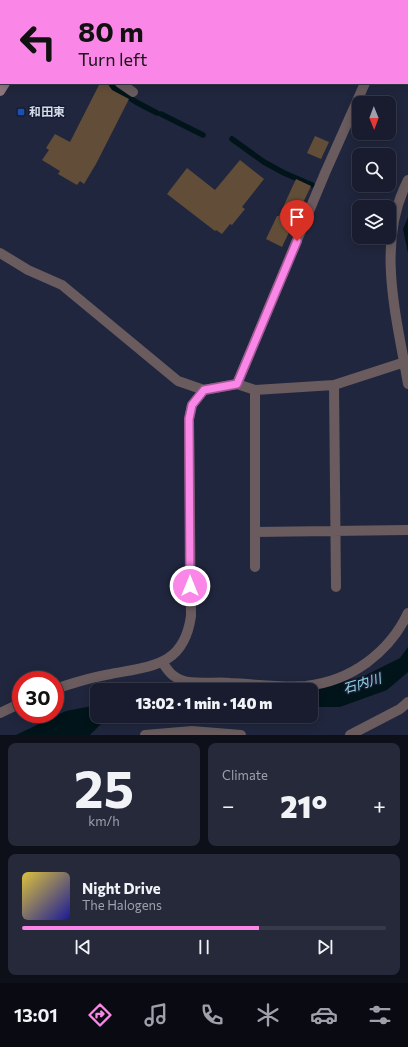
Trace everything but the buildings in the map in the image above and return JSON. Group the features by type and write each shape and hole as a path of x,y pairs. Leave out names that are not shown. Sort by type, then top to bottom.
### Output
{"street":[{"path":"121,84 133,92"},
{"path":"237,384 325,173 365,84"},
{"path":"408,180 397,208 392,233 390,257 394,302 406,362 408,384"},
{"path":"0,253 28,270 62,285 178,381 204,390 237,384 255,390 334,385 406,362"},
{"path":"334,385 336,588"},
{"path":"64,686 109,674 149,667 162,662 174,654 183,643 189,630 191,616 189,419 192,405 204,390"},
{"path":"255,390 255,567"},
{"path":"255,532 408,530"},
{"path":"162,662 174,677 182,681 306,686 326,682 344,676 362,667 392,640 403,624 408,613"},
{"path":"350,735 400,709 408,702"},
{"path":"0,713 12,707"},
{"path":"145,735 192,731 241,735"}],"water":[{"path":"408,217 408,253 403,229"},
{"name":"石内川","path":"408,647 408,672 387,690 340,707 318,707 318,686 362,677 400,658"},
{"path":"90,706 90,723 102,723 90,735 16,735 41,723 64,723 64,712"}],"waterway":[{"path":"111,84 114,88 136,102 157,113"},
{"path":"161,114 203,135"},
{"path":"232,139 264,162 284,173 312,185"}],"place":[{"name":"和田東","path":"21,112"}],"route":[{"path":"190,586 189,419 192,405 204,390 237,384 297,241"}]}
